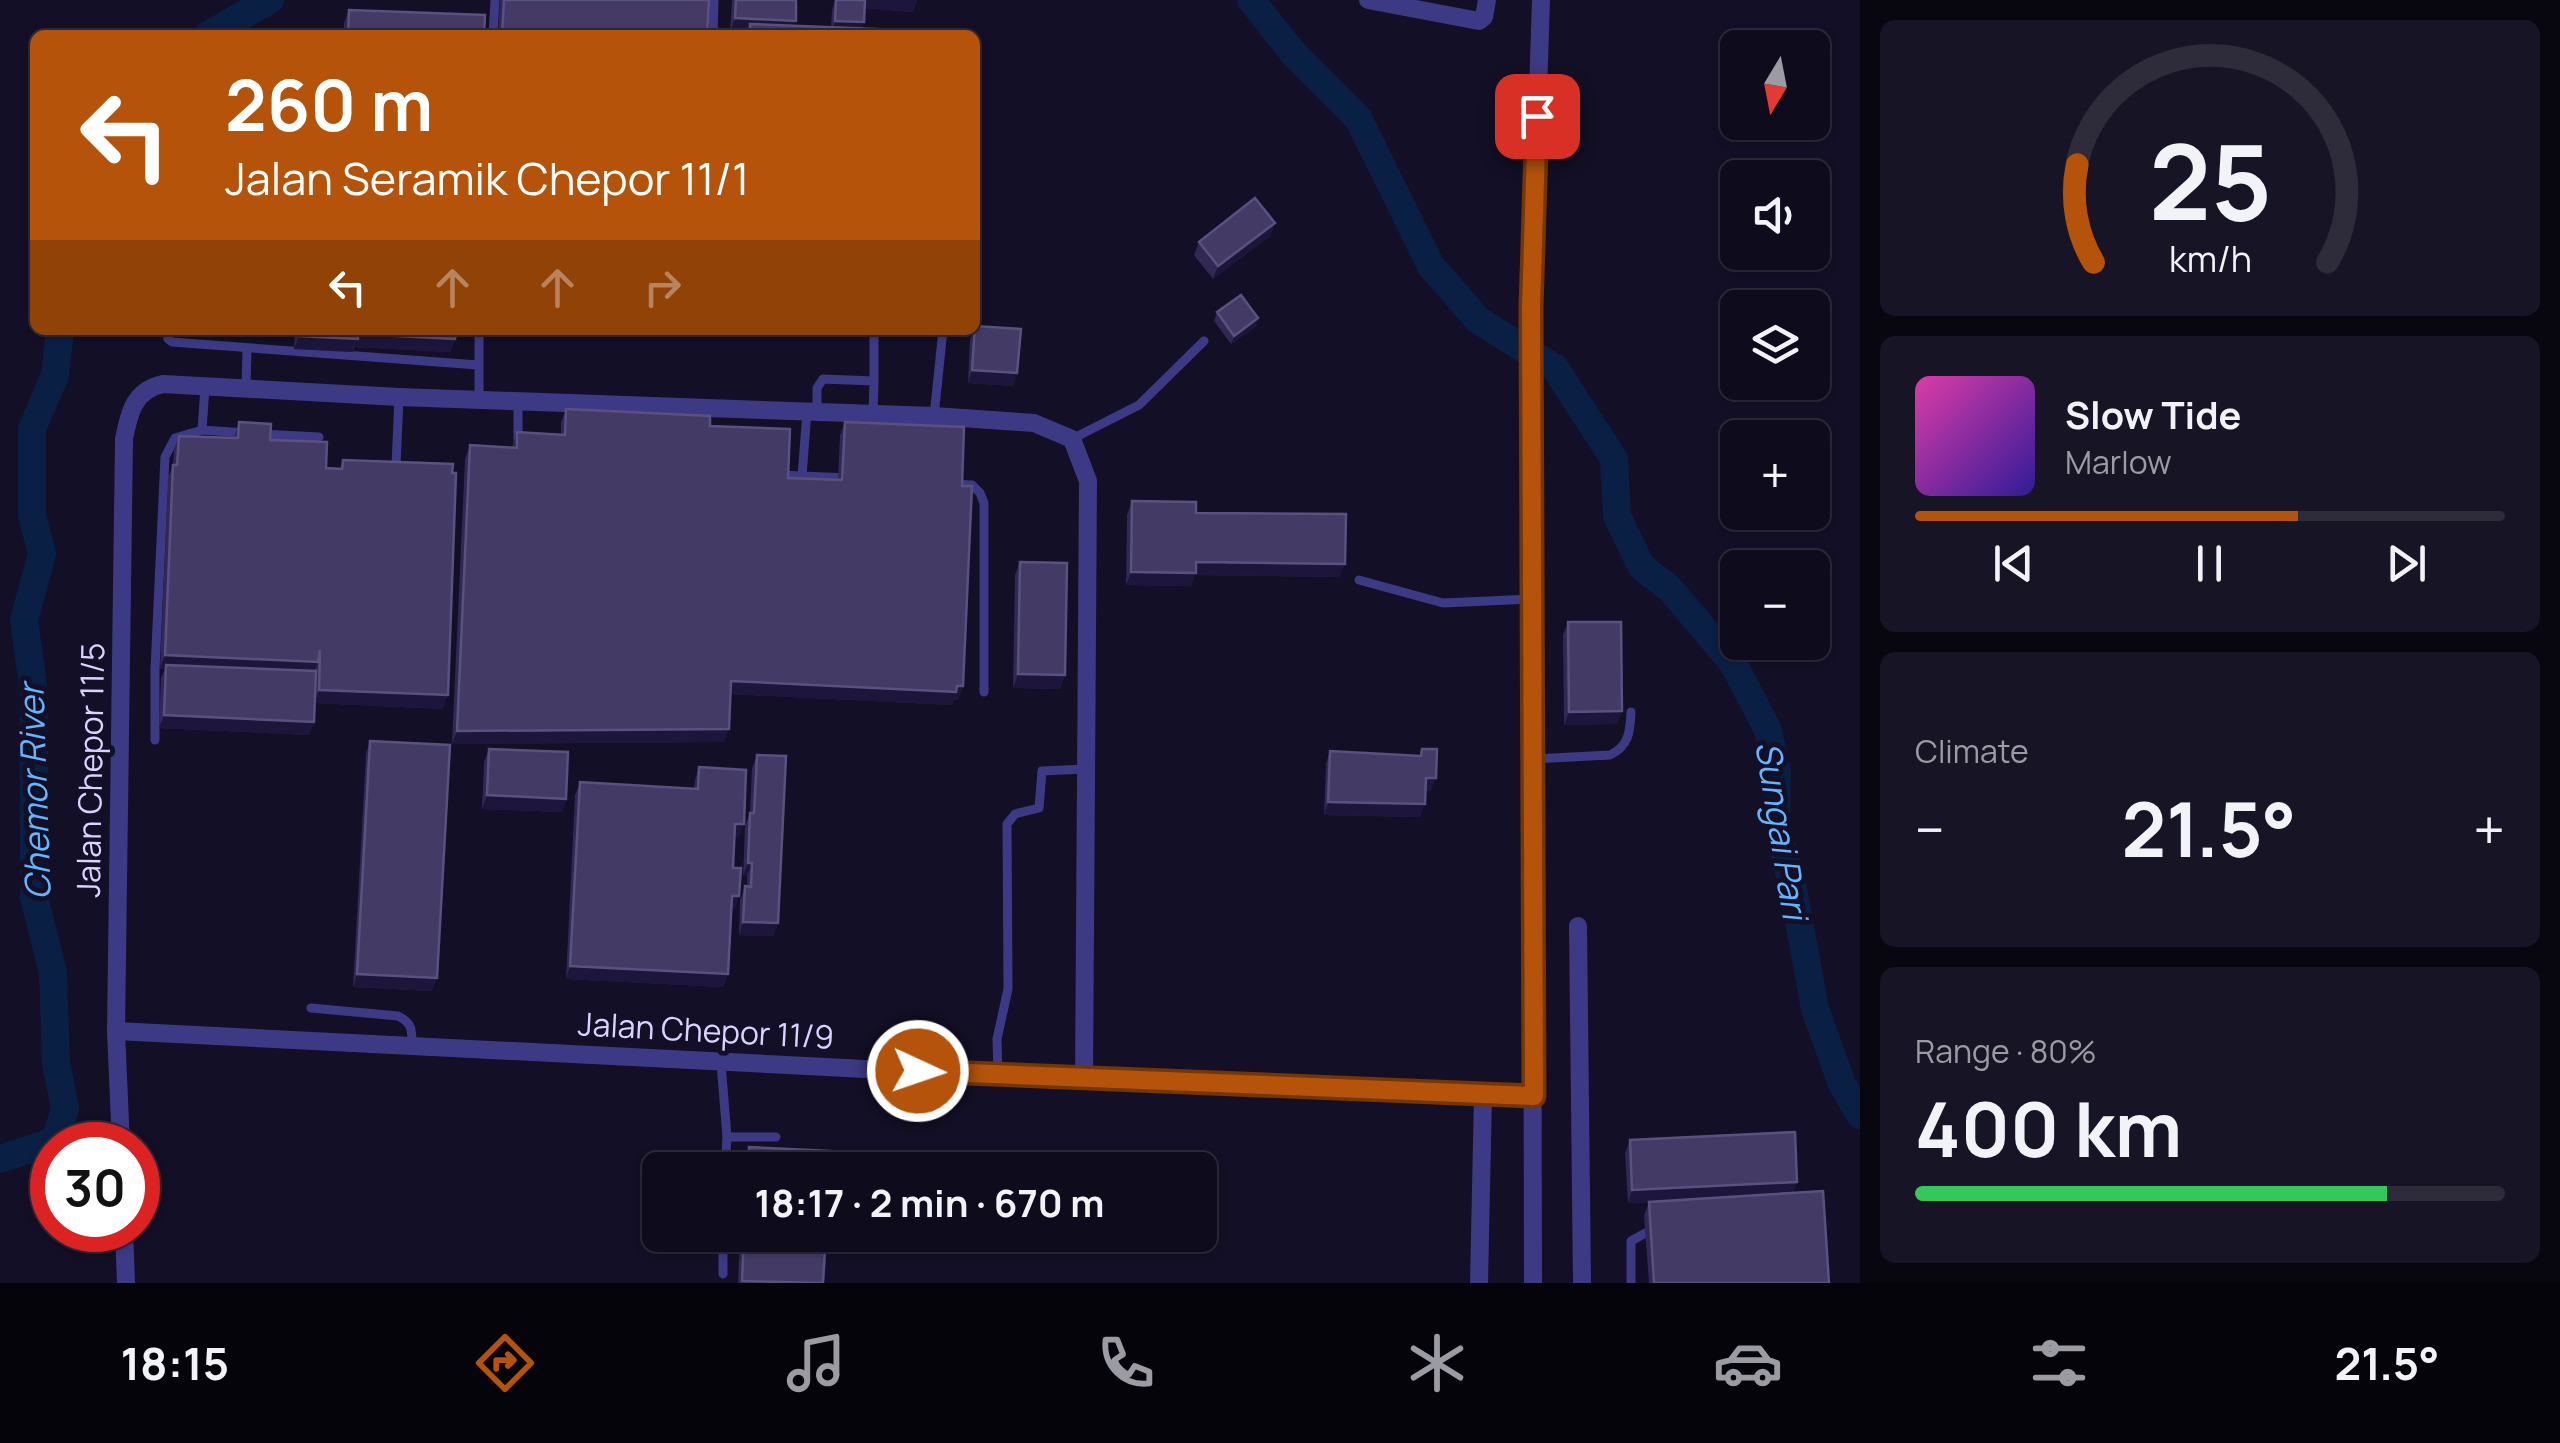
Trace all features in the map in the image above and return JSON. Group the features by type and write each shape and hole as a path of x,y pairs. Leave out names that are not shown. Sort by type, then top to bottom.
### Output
{"street":[{"path":"1368,0 1470,21 1478,21 1486,8"},
{"path":"1533,1283 1531,308 1541,0"},
{"name":"Jalan Chepor 11/5","path":"120,1122 116,1031 124,439 129,412 148,387 206,387"},
{"path":"206,387 934,416 1034,423 1072,440 1088,481 1084,1080"},
{"path":"1578,926 1582,1283"},
{"name":"Jalan Chepor 11/9","path":"116,1031 1084,1080 1534,1096"},
{"path":"1480,1283 1483,1096"},
{"path":"125,1252 126,1283"}],"lane":[{"path":"493,30 495,0"},
{"path":"713,30 714,0"},
{"path":"168,335 172,342 478,365"},
{"path":"479,335 479,398"},
{"path":"873,414 874,335"},
{"path":"934,416 942,335"},
{"path":"1072,440 1139,405 1204,341"},
{"path":"246,389 247,348"},
{"path":"802,476 817,388 822,380 874,380"},
{"path":"202,430 206,387"},
{"path":"396,466 398,397"},
{"path":"518,399 516,444 525,448"},
{"path":"155,740 165,457 176,438 202,430 319,437"},
{"path":"764,474 859,479"},
{"path":"934,483 972,485 984,503 984,692"},
{"path":"1359,580 1443,603 1531,599"},
{"path":"1532,759 1610,756 1628,740 1631,712"},
{"path":"998,1075 998,1039 1008,989 1007,824 1015,814 1039,808 1042,771 1086,769"},
{"path":"311,1008 398,1016 408,1021 412,1029 412,1044"},
{"path":"722,1060 726,1152"},
{"path":"726,1137 776,1137"},
{"path":"1631,1283 1631,1241 1652,1230 1670,1228"},
{"path":"722,1274 723,1252"}],"building":[{"path":"504,0 709,0 707,30 502,30"},
{"path":"736,0 796,0 796,21 735,18"},
{"path":"836,0 865,0 864,22 835,21"},
{"path":"349,10 485,15 484,30 348,30"},
{"path":"750,24 901,30 750,30"},
{"path":"1255,198 1275,223 1218,266 1199,242"},
{"path":"1241,295 1258,318 1234,336 1217,312"},
{"path":"980,326 1021,329 1017,373 972,370 974,335 980,335"},
{"path":"358,335 358,339 299,336"},
{"path":"377,335 455,335 455,339"},
{"path":"566,409 710,416 710,426 790,429 788,478 842,480 845,422 964,427 962,486 972,486 963,686 957,686 956,692 731,681 729,729 457,731 470,445 517,448 517,432 565,435"},
{"path":"239,422 271,424 270,440 327,442 326,468 342,469 343,460 453,464 452,473 456,473 448,695 319,690 320,650 318,662 165,655 173,465 177,465 179,436 238,438"},
{"path":"1132,501 1196,502 1196,513 1346,514 1345,564 1196,562 1196,573 1131,572"},
{"path":"1020,562 1067,563 1065,675 1018,674"},
{"path":"1568,622 1621,622 1622,711 1569,712"},
{"path":"166,665 316,671 314,722 164,715"},
{"path":"370,741 450,745 437,978 357,974"},
{"path":"489,749 568,752 566,799 487,795"},
{"path":"1422,749 1437,749 1436,778 1426,778 1425,804 1328,802 1330,751 1421,756"},
{"path":"757,755 786,756 778,923 743,922 745,886 751,887 750,813 754,813"},
{"path":"699,767 746,770 744,824 735,824 733,868 741,868 739,896 732,896 728,974 570,966 580,782 698,789"},
{"path":"1795,1132 1797,1182 1632,1190 1630,1140"},
{"path":"749,1147 830,1151 830,1152 749,1152"},
{"path":"1823,1191 1829,1283 1654,1283 1649,1202"},
{"path":"743,1252 825,1252 823,1283 742,1281"}],"waterway":[{"name":"Chemor River","path":"217,30 270,0"},
{"name":"Sungai Pari","path":"1251,0 1294,54 1358,118 1431,266 1478,320 1555,368 1614,459 1617,516 1641,566 1670,589 1733,663 1768,730 1777,773 1776,823 1793,888 1815,1009 1842,1084 1860,1115"},
{"name":"Chemor River","path":"0,1159 55,1141 65,1109 56,1063 53,972 34,898 34,693 24,620 42,554 32,515 32,429 55,375 59,335"}],"route":[{"path":"918,1071 1534,1096 1531,308 1537,116"}]}
